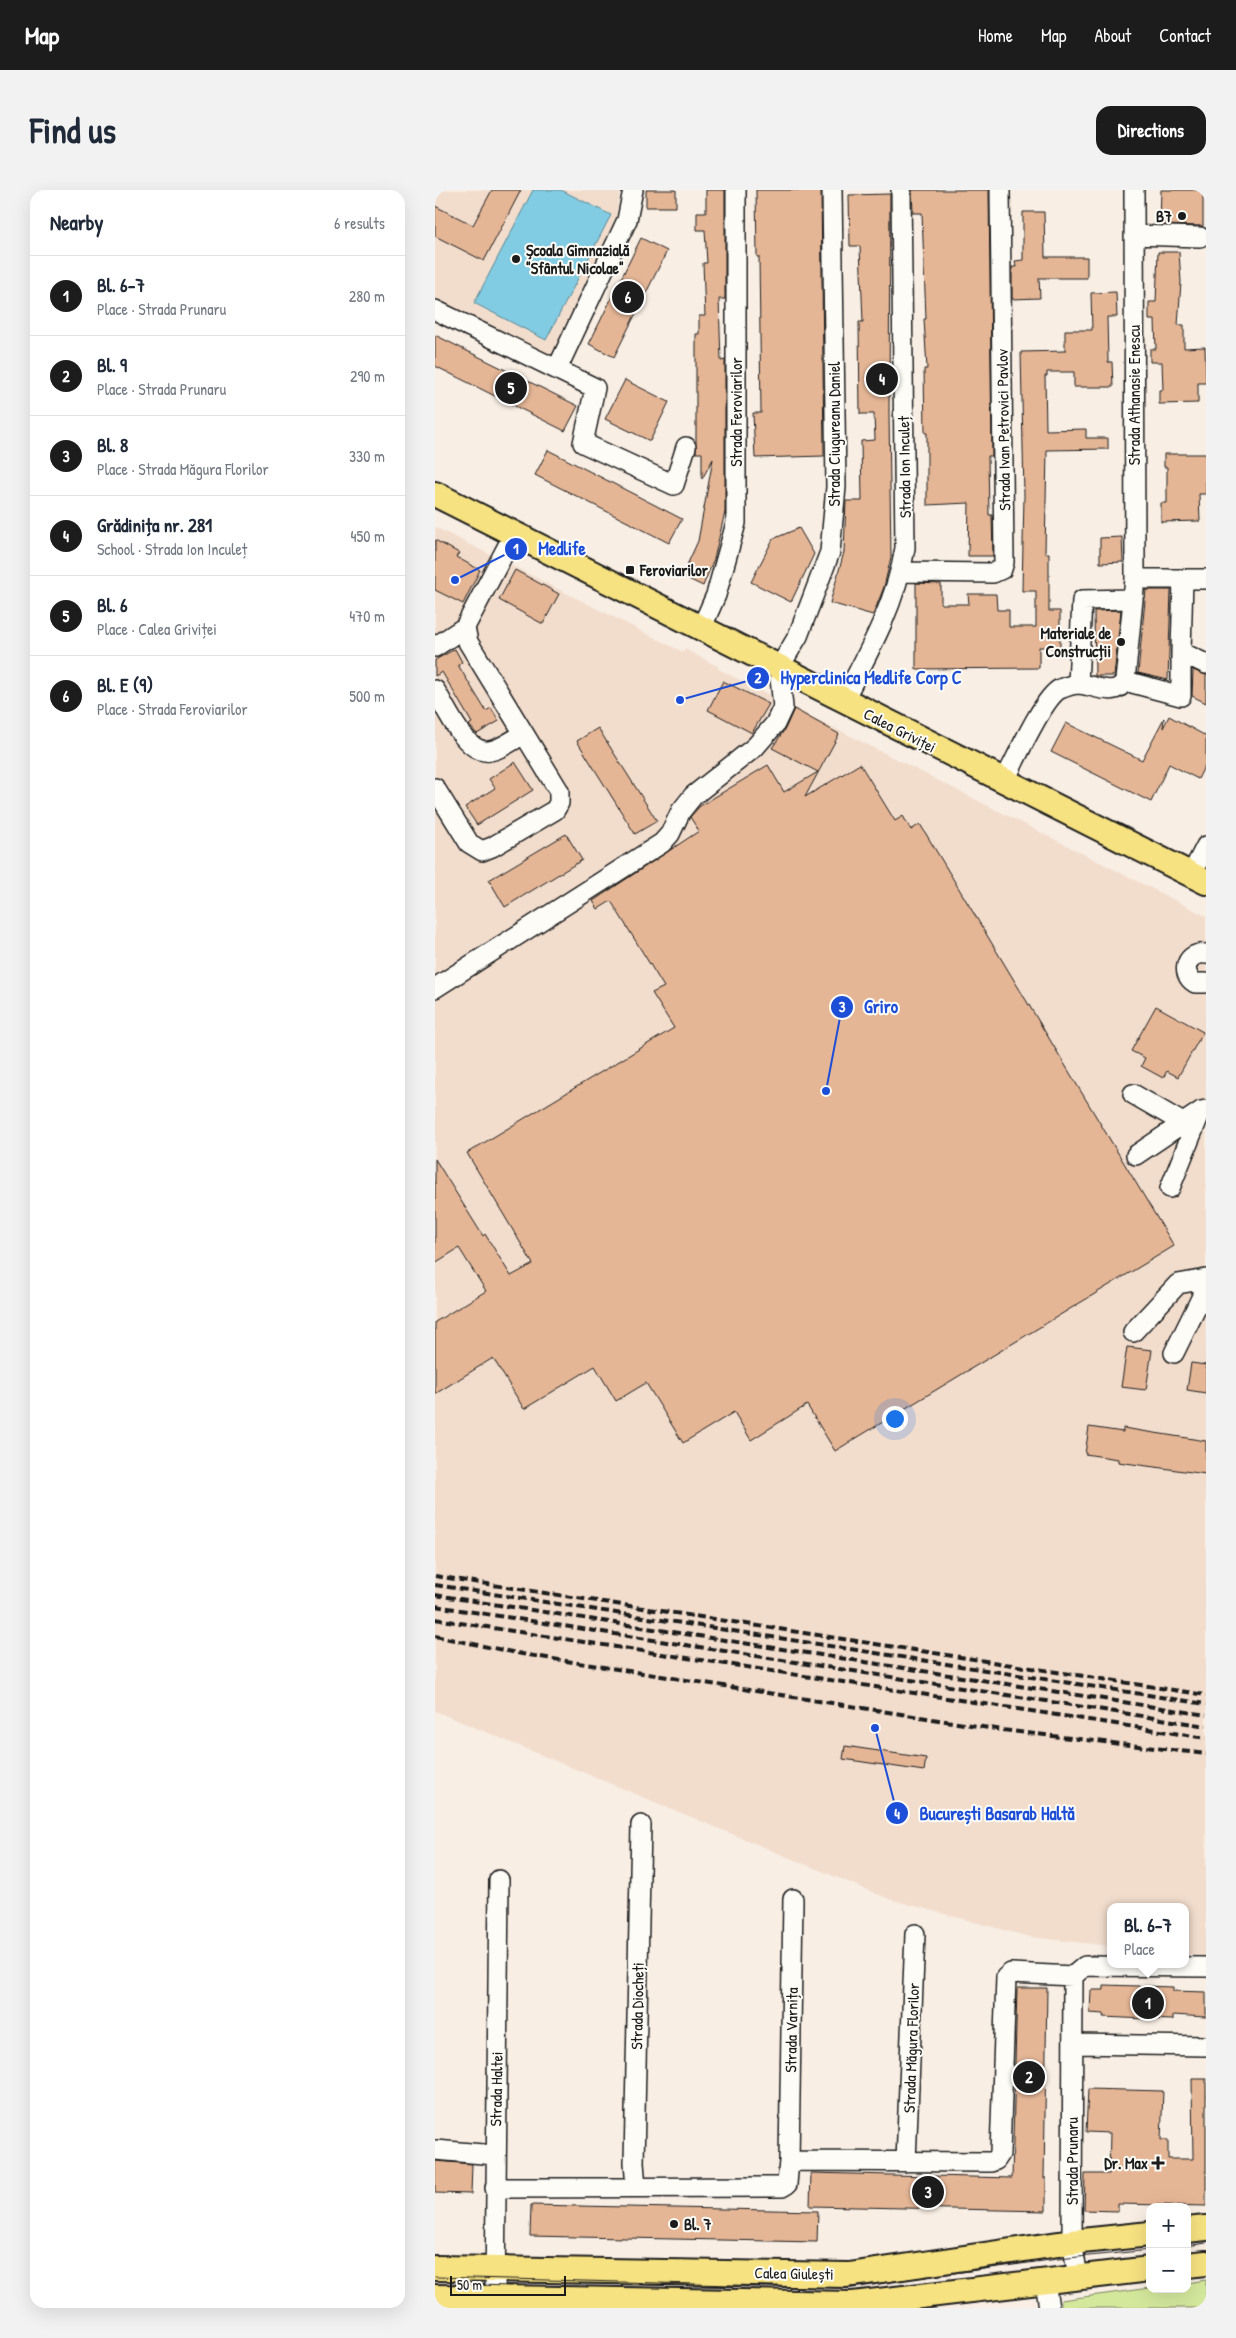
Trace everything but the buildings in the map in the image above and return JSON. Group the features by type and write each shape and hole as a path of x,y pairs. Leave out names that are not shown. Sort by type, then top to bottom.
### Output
{"main road":[{"name":"Calea Griviței","path":"435,494 1004,782 1199,878"},
{"path":"1191,2230 1206,2228"},
{"name":"Calea Giulești","path":"435,2268 711,2271 849,2275 1072,2242 1146,2234"},
{"path":"1191,2265 1206,2263"},
{"name":"Calea Giulești","path":"435,2297 712,2305 853,2304 1146,2269"}],"street":[{"path":"557,370 627,220 633,190"},
{"name":"Strada Feroviarilor","path":"701,629 717,595 736,523 736,190"},
{"name":"Strada Ciugureanu Daniel","path":"779,668 801,628 830,552 836,487 832,190"},
{"name":"Strada Ion Inculeț","path":"843,701 887,613 901,572 905,548 901,190"},
{"name":"Strada Ivan Petrovici Pavlov","path":"901,572 993,572 1002,569 1004,562 1001,190"},
{"name":"Strada Athanasie Enescu","path":"1125,681 1135,579 1134,190"},
{"path":"1134,234 1200,236"},
{"path":"435,310 595,388 583,443 674,484 687,447"},
{"path":"435,788 469,843 482,851 555,810 559,803 559,791 467,642 466,632 518,536"},
{"path":"1135,579 1206,579"},
{"path":"1004,782 1048,699 1061,688 1078,684 1113,690 1123,686 1125,681 1181,696 1183,579"},
{"path":"1078,684 1082,600 1132,600"},
{"path":"435,647 466,632"},
{"path":"1181,652 1206,664"},
{"path":"435,988 662,843 670,834 681,812 693,796 755,747 775,724 783,707 779,668"},
{"path":"435,690 468,744 477,750 490,751 524,734"},
{"path":"1199,878 1206,846"},
{"path":"1206,954 1197,954 1192,957 1186,966 1186,971 1191,981 1200,985 1206,984"},
{"path":"1133,1094 1183,1123"},
{"path":"1135,1154 1204,1110"},
{"path":"1170,1188 1204,1110"},
{"path":"1133,1332 1178,1284 1206,1279"},
{"path":"1173,1353 1206,1288"},
{"name":"Strada Diocheți","path":"636,2187 634,2153 641,1825"},
{"name":"Strada Haltei","path":"495,2298 499,1880"},
{"name":"Strada Varnița","path":"636,2187 783,2188 787,2184 789,2161 793,1899"},
{"name":"Strada Măgura Florilor","path":"906,2162 915,1934"},
{"path":"789,2161 991,2162 996,2160 1000,2154 1007,1977 1011,1973 1073,1976 1085,1966 1107,1966"},
{"path":"1189,1967 1206,1967"},
{"name":"Strada Prunaru","path":"1073,1976 1072,2242 1078,2277"},
{"path":"1073,2044 1206,2046"},
{"path":"435,2150 495,2155"},
{"path":"495,2188 636,2187"},
{"path":"711,2271 712,2305"},
{"path":"1045,2281 1049,2308"}],"shaded area":[{"name":"Școala Gimnazială \"Sfântul Nicolae\"","path":"435,190 620,190 616,217 550,358 435,301"},
{"path":"435,527 683,652 685,649 719,667 718,669 1206,916 1206,1956 1189,1954 1189,1903 1107,1903 1107,1946 1030,1937 889,1899 435,1711"}],"green space":[{"path":"1206,2280 1206,2308 1061,2308 1061,2300 1146,2289 1146,2293 1191,2293 1191,2282"}],"water":[{"path":"533,190 561,190 611,215 546,340 474,303"}],"tram line":[{"path":"1191,2245 1206,2243"},
{"path":"435,2277 843,2288 1058,2259 1146,2250"},
{"path":"475,2285 512,2286"}],"railway":[{"path":"435,1576 1206,1695"},
{"path":"435,1585 1206,1704"},
{"path":"435,1595 1206,1715"},
{"path":"435,1606 1206,1726"},
{"path":"435,1619 1206,1738"},
{"path":"435,1636 522,1654 1002,1730 1206,1754"}],"place":[{"name":"B7","path":"1182,216"},
{"name":"Școala Gimnazială \"Sfântul Nicolae\"","path":"516,259"},
{"name":"Bl. E (9)","path":"628,297"},
{"name":"Grădinița nr. 281","path":"882,379"},
{"name":"Bl. 6","path":"511,388"},
{"name":"Feroviarilor","path":"630,570"},
{"name":"Medlife","path":"455,580"},
{"name":"Materiale de Construcții","path":"1121,642"},
{"name":"Hyperclinica Medlife Corp C","path":"680,700"},
{"name":"Griro","path":"826,1091"},
{"name":"București Basarab Haltă","path":"875,1728"},
{"name":"Bl. 6-7","path":"1148,2003"},
{"name":"Bl. 9","path":"1029,2077"},
{"name":"Dr. Max","path":"1158,2163"},
{"name":"Bl. 8","path":"928,2192"},
{"name":"Bl. 7","path":"674,2224"}]}
